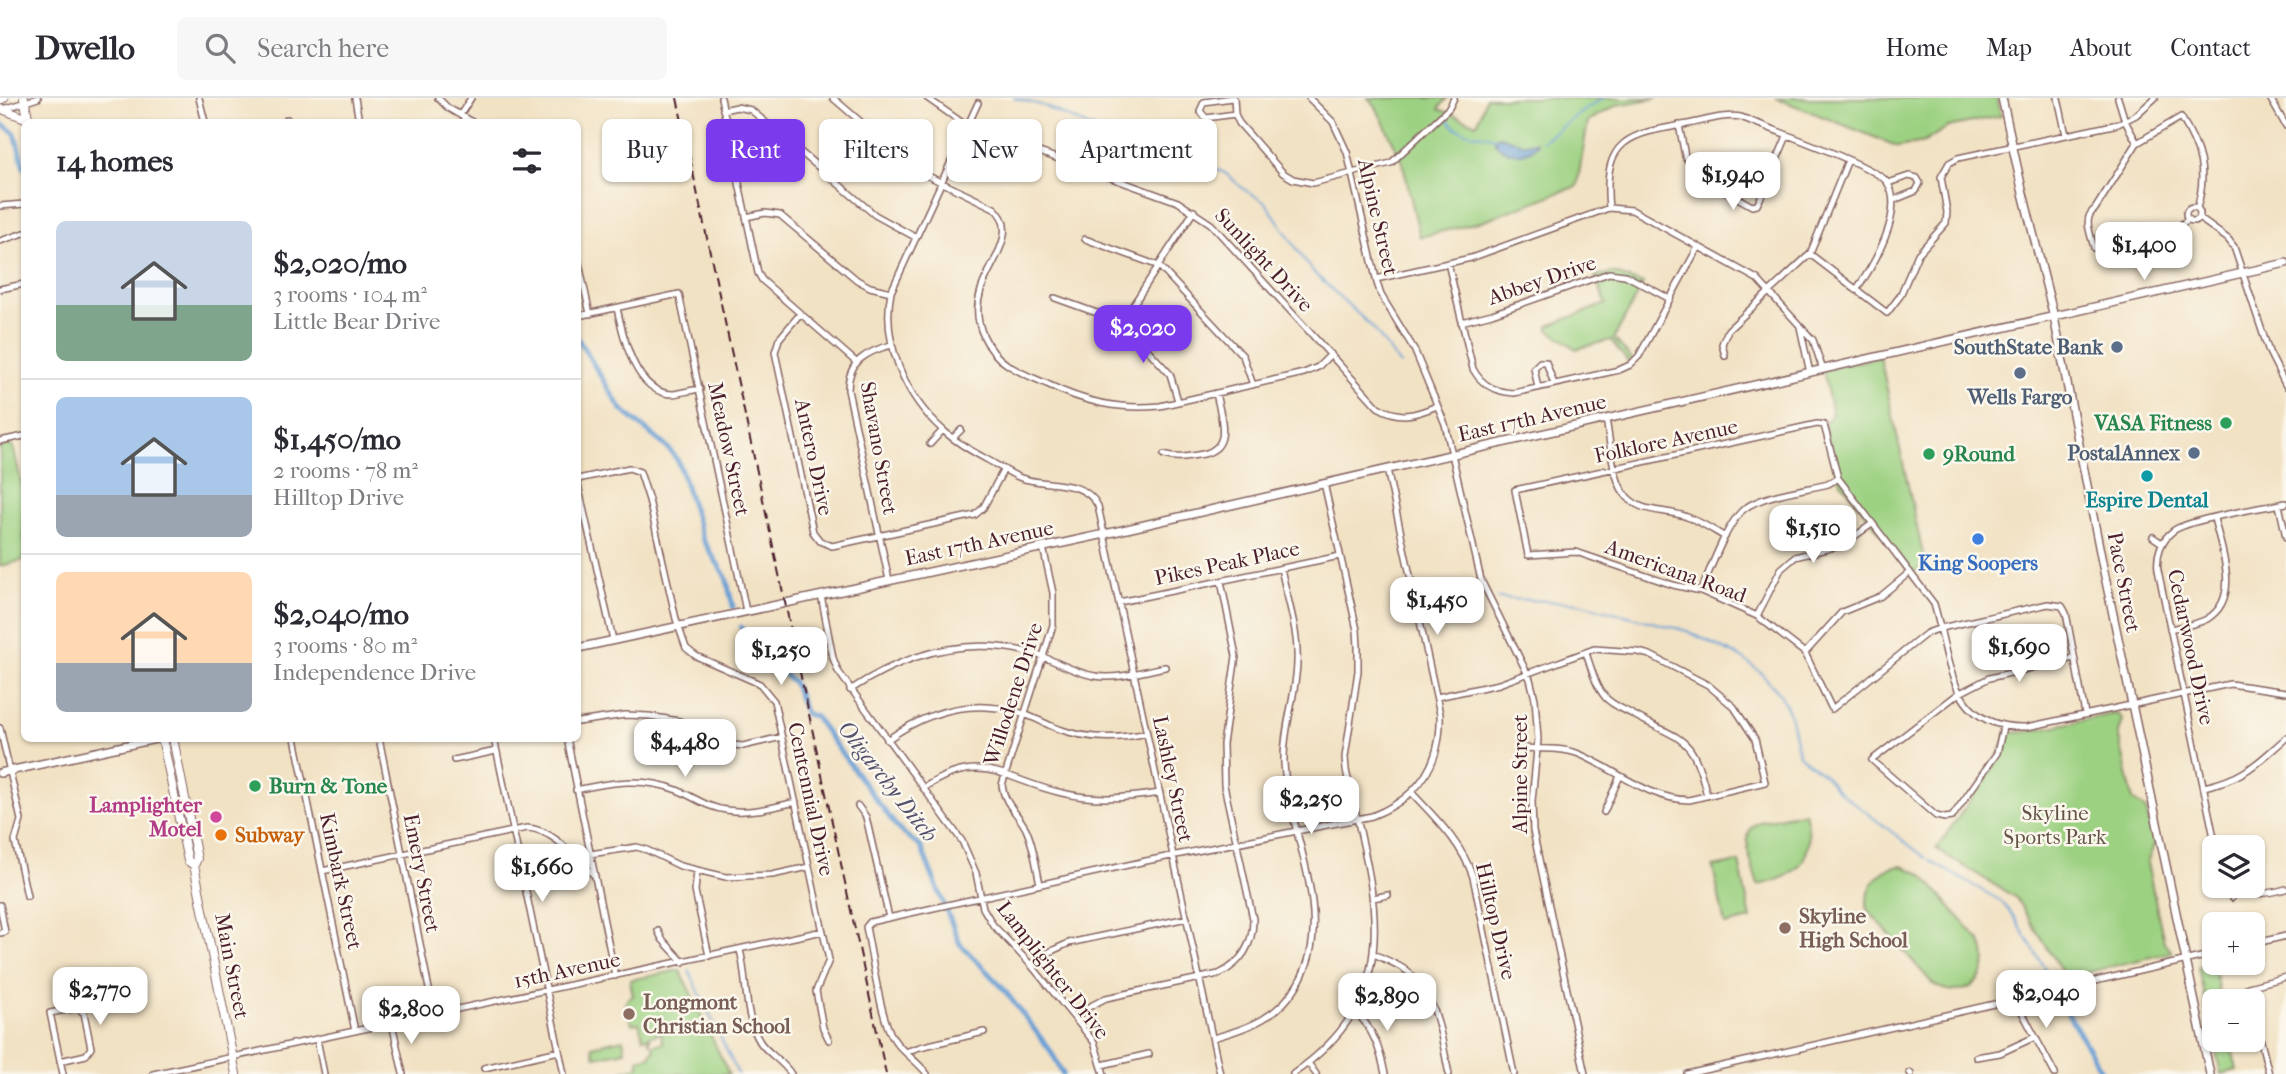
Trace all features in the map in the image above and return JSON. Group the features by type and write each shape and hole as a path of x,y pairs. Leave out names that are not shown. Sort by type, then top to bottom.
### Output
{"highway":[{"path":"24,99 28,119"},
{"path":"1,103 26,119"},
{"name":"Main Street","path":"162,742 188,861 194,865"},
{"name":"Main Street","path":"174,742 197,859 194,865 236,1074"}],"main road":[{"name":"Pace Street","path":"2002,98 2054,317 2131,705 2210,1074"},
{"name":"East 17th Avenue","path":"581,647 1105,534 2286,263"},
{"path":"0,773 143,742"}],"street":[{"path":"1,103 38,98"},
{"path":"199,98 204,119"},
{"path":"355,98 358,119"},
{"path":"438,98 448,108 467,119"},
{"path":"460,115 471,98"},
{"path":"721,98 758,273 762,281 856,362"},
{"path":"833,98 918,171 994,208 1004,220 1004,236 981,289 978,314 982,334 997,357 1008,365 1066,393 1103,405 1141,408 1312,371 1331,355"},
{"name":"Sunlight Drive","path":"927,98 957,119"},
{"path":"1235,114 1206,118 1200,111 1204,102 1233,98 1239,123 1283,173 1293,179 1313,183 1381,168 1398,159 1454,98"},
{"name":"Alpine Street","path":"1309,98 1340,132 1348,152 1381,295 1415,349 1453,454 1481,580 1528,674 1537,718 1538,749 1532,802 1533,831 1585,1074"},
{"path":"2058,98 2066,135"},
{"path":"2118,98 2125,121 2137,143"},
{"path":"1810,254 1887,313 1900,296 1918,254 1945,223 1947,212 1941,182 1946,167 1958,158 2110,126 2136,115 2155,98"},
{"path":"2270,98 2286,126"},
{"path":"970,119 978,103"},
{"path":"723,110 737,107 751,110 875,215 915,237"},
{"path":"1609,208 1608,188 1614,158 1621,146 1638,133 1736,116 1848,160 1875,172 1888,183 1894,200 1888,227 1876,258 1856,290"},
{"path":"2181,117 2196,143 2202,164 2197,208 2200,212 2199,218 2193,221 2189,219 2176,228 2094,247 2087,220 2137,143 2181,117"},
{"path":"1679,125 1685,156 1695,174 1752,206 1757,205 1760,200 1787,136"},
{"name":"Sunlight Drive","path":"1042,153 1178,202 1194,211 1211,224 1378,407 1397,416 1416,415 1437,406"},
{"path":"1725,356 1722,344 1727,331 1810,254 1848,160"},
{"path":"947,170 890,295 888,314 891,345 906,380 916,398 943,430 1004,469 1020,477 1077,487 1089,493 1096,486"},
{"path":"1888,183 1909,176 1917,178 1920,183 1916,191 1894,200"},
{"path":"0,206 21,204"},
{"path":"1376,279 1482,254 1609,208 1632,210 1749,274 1815,343 1823,370"},
{"path":"2189,219 2186,216 2188,210 2197,208"},
{"path":"1122,321 1194,211"},
{"path":"746,217 765,213 780,215 857,280 898,300"},
{"path":"2199,218 2228,239 2234,247 2272,360 2286,386"},
{"path":"922,224 930,228"},
{"path":"0,242 21,234"},
{"path":"1085,239 1159,266 1244,356 1253,385"},
{"path":"1448,263 1473,369 1485,384 1505,393 1514,393 1619,370 1630,365 1639,356 1698,247"},
{"path":"581,273 590,314"},
{"name":"Abbey Drive","path":"1461,322 1492,314 1609,273 1626,275 1670,299"},
{"path":"0,289 21,285"},
{"name":"Meadow Street","path":"617,308 680,294 746,611"},
{"path":"1055,298 1122,321 1170,374 1178,401"},
{"path":"581,316 617,308 626,346 648,383 663,392 673,394 700,389"},
{"name":"Antero Drive","path":"800,314 776,337 775,352 816,537 820,541 832,546 975,515 985,509 1004,469"},
{"path":"1800,327 1810,373"},
{"name":"Shavano Street","path":"889,580 848,380 856,362 875,349 891,345"},
{"path":"1538,388 1534,368 1540,362 1549,365 1554,384"},
{"path":"906,380 914,376"},
{"path":"1164,455 1175,458 1207,454 1218,447 1223,428 1216,393"},
{"path":"1605,419 1622,492 1638,506 1651,511 1683,515 1725,537"},
{"name":"Folklore Avenue","path":"1515,490 1817,424 1824,425 1838,478"},
{"path":"930,444 943,430"},
{"path":"953,438 961,430"},
{"path":"0,441 21,437"},
{"name":"Centennial Drive","path":"581,477 629,468 638,470 643,475 678,626 686,648 692,654 742,675 766,690 774,701 829,960 816,991 823,1028 830,1040"},
{"path":"1020,477 1024,469"},
{"path":"927,1074 905,1052 887,1025 867,924 1040,884 1357,819 1387,810 1412,793 1436,752 1440,718 1387,469"},
{"path":"1701,592 1725,537 1742,510 1758,502 1828,484 1838,478 1934,604 1958,694 1973,712 1986,721 2003,727 2027,727 2232,684 2286,692"},
{"path":"1293,1074 1338,1035 1354,1010 1370,974 1376,934 1373,898 1345,757 1356,690 1357,630 1324,484"},
{"path":"1063,493 1064,485"},
{"name":"Americana Road","path":"1515,490 1528,555 1576,552 1701,592 1757,616 1805,653 1832,709 1927,633 1941,628"},
{"name":"Lashley Street","path":"1089,493 1098,506 1105,534 1220,1074"},
{"path":"581,499 612,640"},
{"path":"2283,504 2286,537"},
{"name":"Cedarwood Drive","path":"2214,835 2158,568 2162,543 2171,532 2182,526 2283,504"},
{"path":"939,515 941,522"},
{"path":"2170,629 2207,619 2218,609 2224,597 2227,580 2214,519"},
{"path":"1757,616 1780,569 1795,557 1842,545 1872,524"},
{"path":"2153,537 2162,543"},
{"name":"Willodene Drive","path":"1040,884 1026,828 1006,803 1002,785 1044,656 1055,613 1054,593 1043,547"},
{"name":"Pikes Peak Place","path":"1119,602 1340,556"},
{"path":"1213,1038 1242,1031 1271,1015 1295,990 1313,946 1314,918 1284,760 1297,649 1281,568"},
{"path":"1805,653 1842,612 1881,596 1910,572"},
{"path":"1076,1018 1085,1009 1106,998 1219,974 1235,965 1244,955 1251,938 1253,919 1236,843 1223,765 1224,734 1236,656 1221,581"},
{"name":"Lamplighter Drive","path":"821,595 835,663 850,690 966,849 976,873 984,908 993,925 1031,965 1094,1042 1104,1074"},
{"path":"1941,628 2055,604 2062,606 2066,613 2084,714"},
{"path":"850,690 891,665 950,648 991,646 1044,656 1096,676 1114,677 1165,667"},
{"path":"1437,697 1499,684 1604,648 1650,655 1708,685 1734,707 1755,739 1765,782 1707,796 1678,799 1620,776 1579,754 1519,748"},
{"path":"1586,653 1599,687 1611,702 1676,736 1692,751 1701,768 1707,796"},
{"path":"2003,727 1997,753 1952,817 1936,816 1872,760 1958,694 1989,678 2074,658"},
{"path":"887,740 921,719 951,710 982,707 1024,714 1086,736 1123,737 1147,733"},
{"path":"581,722 625,715 649,716 679,721 734,745 743,746 782,737"},
{"path":"0,728 21,820 15,841 27,896"},
{"path":"2204,787 2242,775 2286,738"},
{"name":"Kimbark Street","path":"296,742 355,1031"},
{"name":"Emery Street","path":"380,742 434,1014"},
{"path":"495,742 564,1074"},
{"path":"567,742 615,976"},
{"path":"454,760 496,751"},
{"path":"923,788 939,778 969,769 996,770 1039,787 1086,797 1110,799 1160,793"},
{"path":"1604,812 1620,776"},
{"path":"576,789 609,783 644,782 679,791 709,806 739,812 796,802"},
{"name":"Hilltop Drive","path":"1412,793 1450,834 1473,877 1514,1074"},
{"path":"858,806 866,817 889,918"},
{"path":"322,871 527,828 543,831 594,876"},
{"path":"590,854 637,847 697,871 726,877 747,878 809,867"},
{"path":"697,871 695,891 709,956"},
{"path":"2265,893 2286,889"},
{"path":"1373,898 1388,895"},
{"path":"0,905 5,932 0,933"},
{"path":"1031,965 1045,954 1069,943 1187,918"},
{"path":"658,931 682,962"},
{"name":"15th Avenue","path":"153,1074 232,1055 824,931"},
{"path":"2265,941 2286,936"},
{"path":"740,950 752,1026 761,1045 778,1058 791,1074"},
{"path":"1374,954 1403,968 1429,998 1436,1013 1449,1074"},
{"path":"1687,1074 2202,957"},
{"path":"2248,989 2286,977"},
{"path":"2015,999 2055,1074"},
{"path":"60,1061 86,1055 91,1048 81,1009 50,1013 60,1061 63,1074"},
{"path":"1354,1010 1371,1029 1377,1041 1385,1074"},
{"path":"392,1023 403,1074"},
{"path":"905,1052 984,1032"},
{"path":"1976,1057 2000,1053 2035,1037"},
{"path":"317,1039 324,1074"},
{"path":"484,1068 559,1051"},
{"path":"2264,1052 2269,1074"},
{"path":"1102,1065 1149,1054"},
{"path":"1308,1063 1316,1074"}],"green space":[{"path":"1368,98 1447,98 1439,109 1477,124 1486,98 1657,98 1617,105 1588,121 1577,186 1479,222 1420,237 1402,160 1375,105"},
{"path":"1776,98 1997,98 2001,116 1948,127 1924,142 1899,147"},
{"path":"1613,273 1643,284 1614,338 1634,362 1630,365 1611,340 1576,349 1548,329 1548,326 1606,304 1595,276"},
{"path":"1880,357 1926,568 1910,572 1838,478 1824,425 1832,414 1823,370"},
{"path":"13,446 21,482 21,561 0,566 0,447"},
{"name":"Skyline Sports Park","path":"2119,715 2122,720 2118,733 2133,800 2146,810 2154,845 2147,863 2164,942 2172,952 2072,976 2063,973 2016,898 1936,849 1997,762 2007,733 2026,732"},
{"path":"1805,812 1808,840 1807,852 1802,862 1785,876 1758,885 1748,850 1749,833 1753,826"},
{"path":"1739,862 1751,919 1725,925 1713,867"},
{"path":"1902,866 1922,874 1981,942 1985,955 1981,977 1966,989 1955,991 1932,983 1866,908 1869,892 1876,879 1887,870"},
{"path":"2202,963 2202,975 2215,975 2218,989 2203,989 2198,968"},
{"path":"680,970 729,1074 624,1074 624,1070 639,1067 638,1059 651,1056 653,1045 663,1043 661,1033 650,1036 650,1044 648,1037 643,1038 639,1023 632,1024 625,1004 629,997 633,996 630,980"},
{"path":"623,1039 625,1051 595,1057 592,1046"},
{"path":"2216,1052 2233,1052 2237,1070 2221,1074"}],"water":[{"path":"1500,136 1524,144 1536,142 1537,145 1527,152 1510,153 1495,143 1495,138"}],"waterway":[{"path":"1014,98 1044,106 1108,135 1189,158 1225,173 1266,203 1311,270 1373,328 1400,365"},
{"path":"1542,141 1604,98"},
{"path":"1449,121 1459,130 1495,138"},
{"name":"Oligarchy Ditch","path":"0,123 15,133 21,156"},
{"name":"Oligarchy Ditch","path":"581,344 621,409 669,449 678,461 703,540 726,577 733,607"},
{"path":"1497,598 1578,603 1687,631 1742,658 1759,671 1780,694 1790,714 1799,755 1825,776 1837,790 1926,858"},
{"name":"Oligarchy Ditch","path":"741,627 748,643 793,682 806,714 815,716 899,830 921,847 960,944 1002,987 1050,1050 1063,1074"},
{"path":"1930,861 2001,901 2014,917 2052,980"},
{"path":"689,971 738,1074"},
{"path":"2059,998 2103,1074"}],"railway":[{"path":"677,98 886,1074"}],"place":[{"name":"SouthState Bank","path":"2117,347"},
{"name":"Wells Fargo","path":"2020,373"},
{"name":"VASA Fitness","path":"2226,423"},
{"name":"PostalAnnex","path":"2194,453"},
{"name":"9Round","path":"1929,454"},
{"name":"Espire Dental","path":"2147,476"},
{"name":"King Soopers","path":"1978,539"},
{"name":"Burn & Tone","path":"255,786"},
{"name":"Lamplighter Motel","path":"216,817"},
{"name":"Subway","path":"221,835"},
{"name":"Skyline High School","path":"1785,928"},
{"name":"Longmont Christian School","path":"629,1014"}]}
